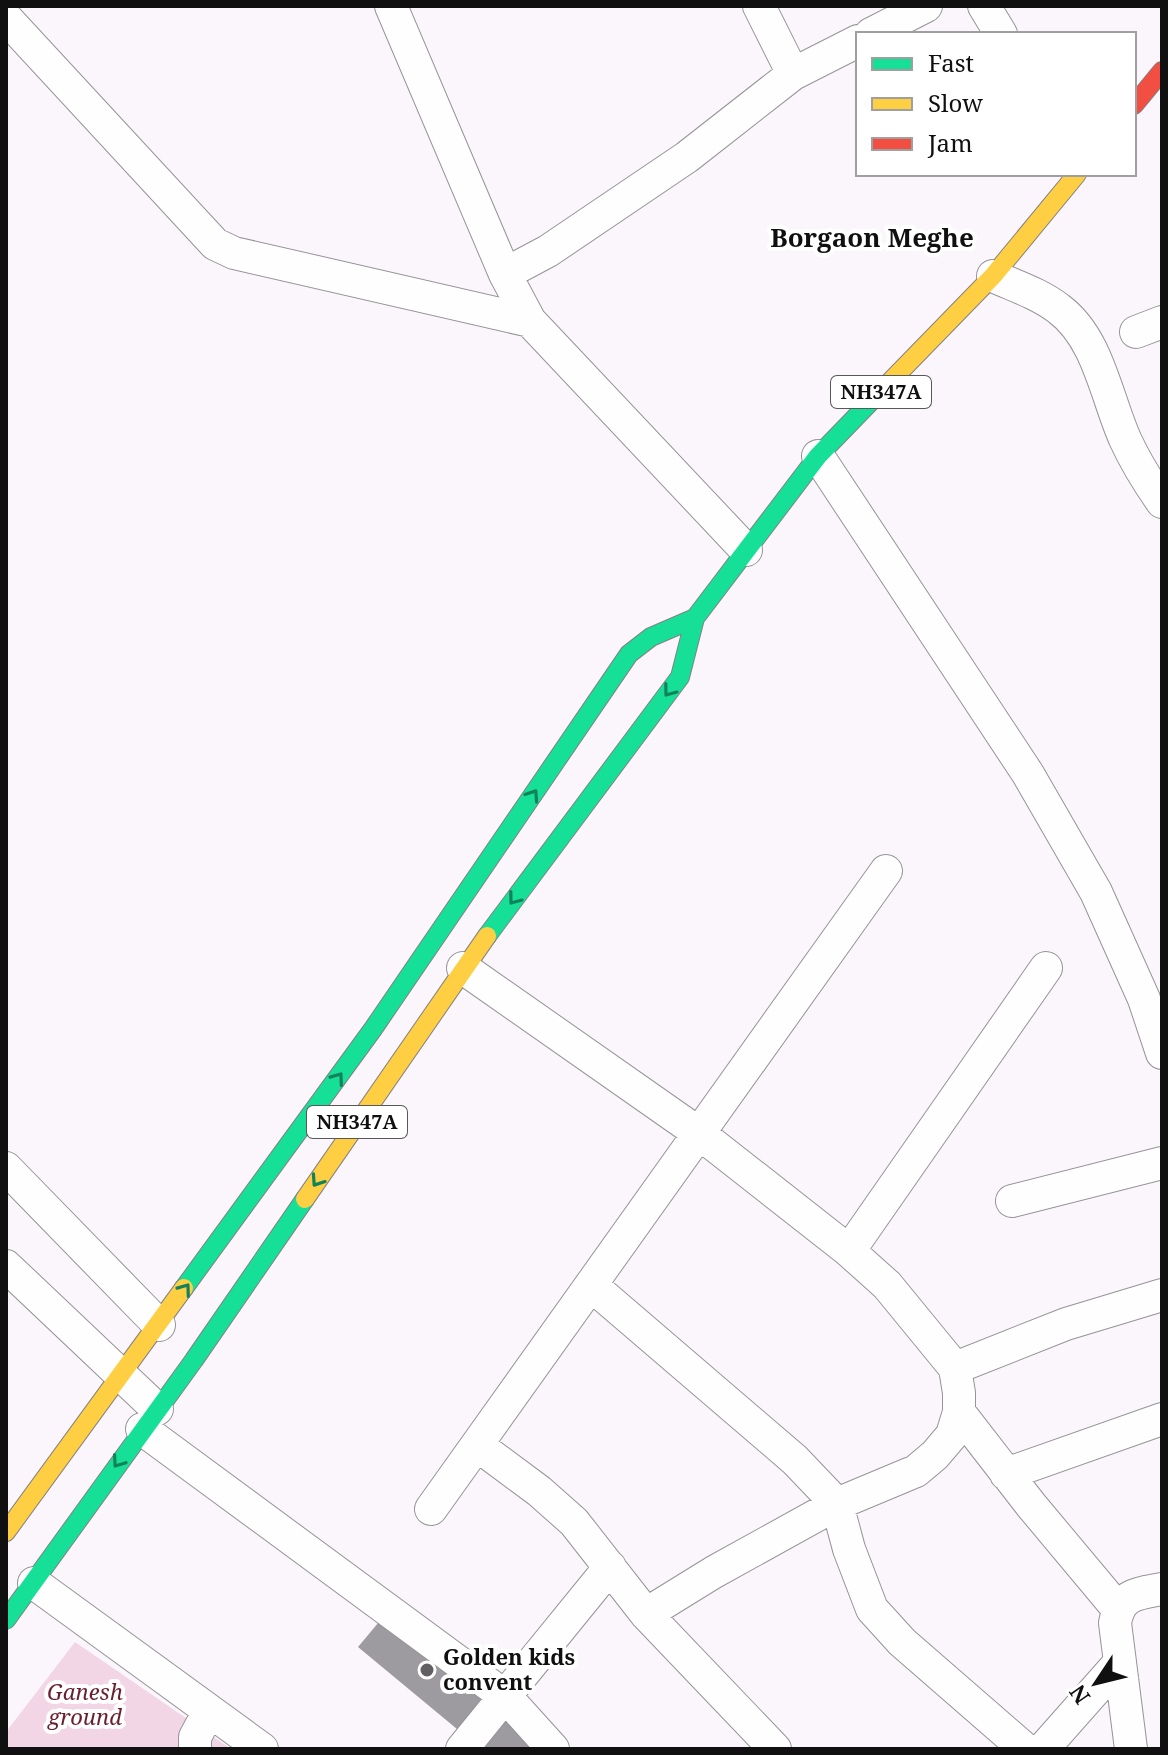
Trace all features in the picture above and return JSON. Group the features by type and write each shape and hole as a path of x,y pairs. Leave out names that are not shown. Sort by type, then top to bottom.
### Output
{"highway":[{"path":"1136,103 1162,71"},
{"name":"NH347A","path":"6,1620 194,1360 463,968 680,677 695,618 818,456 993,276 1075,176"},
{"name":"NH347A","path":"6,1532 382,1016 629,654 652,635 695,618"}],"street":[{"path":"391,6 505,274 530,321 746,550"},
{"path":"759,6 793,74"},
{"path":"875,32 926,6"},
{"path":"984,6 1000,32"},
{"path":"6,18 215,244 234,253 530,321"},
{"path":"505,274 548,251 687,157 793,74 856,42"},
{"path":"993,276 1037,295 1074,322 1087,342 1126,441 1162,502"},
{"path":"818,456 1028,774 1096,892 1144,999 1162,1053"},
{"path":"431,1509 886,871"},
{"path":"463,968 700,1134 849,1251 887,1285 955,1368 959,1412 952,1435 916,1471 837,1504 714,1572 646,1614"},
{"path":"849,1251 1046,968"},
{"path":"1012,1201 1162,1163"},
{"path":"6,1168 159,1325"},
{"path":"6,1266 122,1375 149,1419 506,1697 553,1749"},
{"path":"591,1285 795,1460 837,1504 849,1549 872,1609 902,1642 1025,1749"},
{"path":"955,1368 1066,1324 1162,1295"},
{"path":"959,1412 1118,1609"},
{"path":"1006,1474 1162,1419"},
{"path":"477,1445 539,1491 574,1522 646,1614 775,1749"},
{"path":"462,1749 610,1567"},
{"path":"34,1583 262,1749"},
{"path":"1131,1749 1115,1623 1118,1609 1124,1601 1134,1595 1162,1589"},
{"path":"1043,1749 1120,1662"},
{"path":"195,1749 195,1737 209,1711"}],"green space":[{"name":"Ganesh ground","path":"75,1642 231,1749 6,1749 6,1732"}],"building":[{"name":"Golden kids convent","path":"389,1610 500,1693 463,1734 358,1647"},
{"path":"496,1709 534,1749 485,1749"}],"traffic: fast":[{"path":"487,936 680,677 695,618 818,456 881,391"},
{"path":"184,1288 373,1029 629,654 651,637 695,618"},
{"path":"6,1620 194,1360 305,1199"}],"traffic: slow":[{"path":"881,391 993,276 1075,176"},
{"path":"305,1199 487,936"},
{"path":"6,1532 184,1288"}],"traffic: jam":[{"path":"1136,103 1162,71"}],"place":[{"name":"Golden kids convent","path":"427,1670"}],"district":[{"name":"Borgaon Meghe","path":"872,238"}]}
